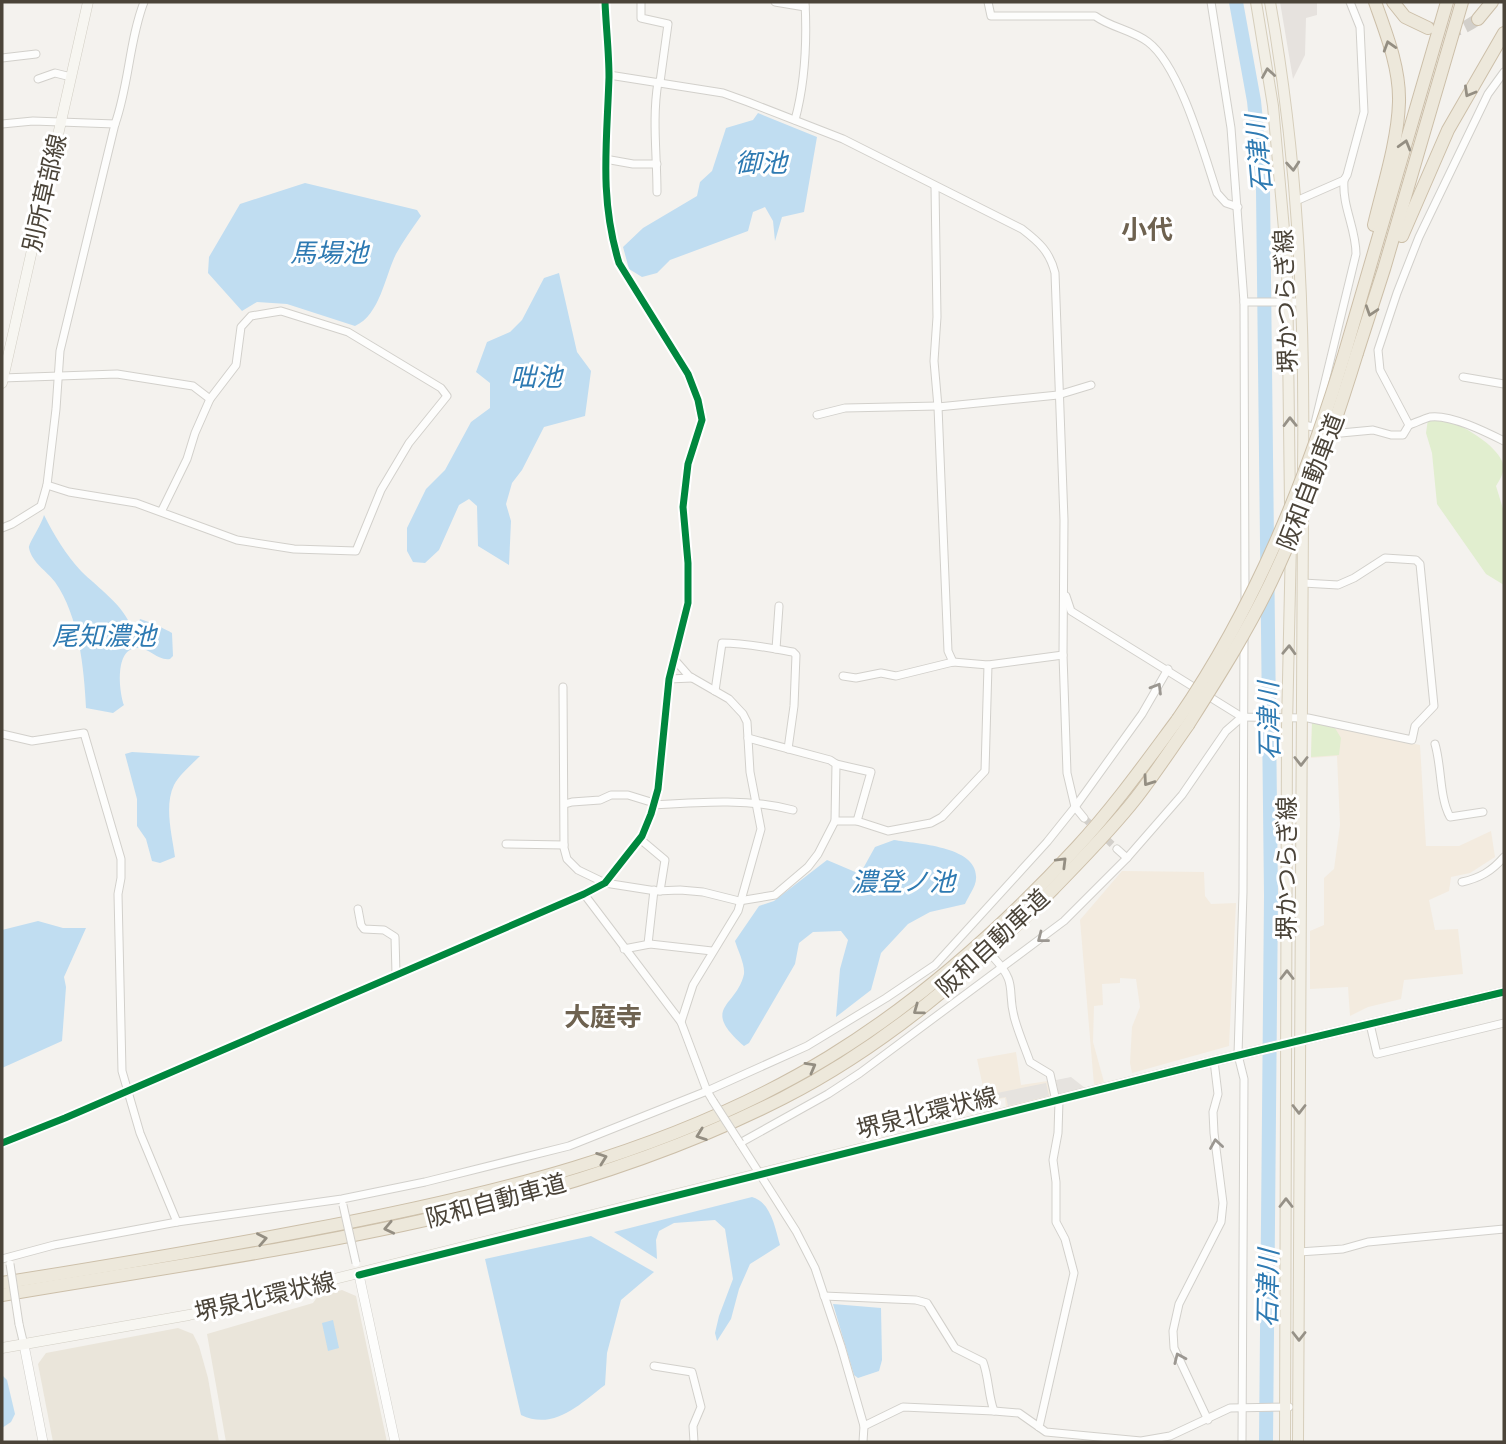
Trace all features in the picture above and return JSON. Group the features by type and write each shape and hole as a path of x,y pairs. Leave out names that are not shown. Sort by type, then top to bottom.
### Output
{"highway":[{"path":"1351,352 1397,124 1399,101 1392,55 1375,2"},
{"path":"1393,2 1405,17 1428,28"},
{"name":"阪和自動車道","path":"1351,352 1447,2"},
{"name":"阪和自動車道","path":"2,1295 359,1235 449,1215 570,1182 716,1130 774,1102 881,1037 944,991 1002,941 1087,854 1135,799 1183,722 1260,580 1384,270 1462,2"},
{"path":"1478,19 1492,2"},
{"path":"1384,270 1398,246 1417,196 1448,130 1504,33"},
{"name":"阪和自動車道","path":"2,1283 178,1255 356,1222 555,1174 713,1116 829,1057 937,980 994,932 1079,846 1183,722"}],"main road":[{"name":"別所草部線","path":"2,380 88,2"},
{"name":"堺かつらぎ線","path":"1256,2 1275,119 1286,250 1284,301 1291,581 1283,717 1287,1044 1281,1407 1285,1442"},
{"name":"堺かつらぎ線","path":"1270,2 1287,104 1296,201 1309,426 1301,717 1298,1442"},
{"name":"堺泉北環状線","path":"2,1348 189,1315 359,1275 1242,1054 1504,992"}],"street":[{"path":"2,528 41,506 47,485 60,351 115,124 123,102 139,15 144,2"},
{"path":"2,1143 584,894 605,883 639,839 658,789 669,679 688,603 683,507 688,464 702,420 688,374 619,263 613,242 606,198 609,75 605,2"},
{"path":"641,2 641,18 668,24 654,106 657,192"},
{"path":"775,2 805,4 806,26 799,105 795,120"},
{"path":"988,2 991,16 1095,16 1148,42 1160,53 1177,79 1217,193 1226,203 1238,207"},
{"path":"1211,2 1228,103 1246,302 1246,562 1242,717 1242,1442"},
{"path":"1350,2 1360,27 1364,112 1344,180 1343,195 1356,243 1356,254 1309,426 1341,433 1373,430 1403,435 1409,425 1431,417 1444,418 1475,428 1504,441"},
{"path":"2,58 36,54"},
{"path":"1409,425 1380,370 1378,350 1419,237 1488,94 1504,72"},
{"path":"38,79 55,73 72,77"},
{"path":"609,75 723,93 843,138 1022,229 1044,247 1055,273 1064,520 1063,654 1067,774 1075,807 1084,818"},
{"path":"2,124 61,121 115,124"},
{"path":"605,159 634,164 657,164"},
{"path":"1296,201 1344,180"},
{"path":"935,186 937,317 934,361 948,651 953,662"},
{"path":"1246,302 1301,302"},
{"path":"47,485 69,492 162,510 237,540 294,549 355,551 381,490 409,443 447,396 441,388 358,337 281,311 264,316 251,316 241,327 236,365 210,399 187,459 162,510"},
{"path":"2,380 117,374 193,386 210,399"},
{"path":"1463,377 1504,384"},
{"path":"817,415 845,408 938,407 1058,395 1091,385"},
{"path":"1065,593 1071,611 1242,717 1301,717 1412,740 1415,726 1434,706 1420,564 1416,560 1385,558 1338,585 1303,583"},
{"path":"776,649 779,606"},
{"path":"715,691 722,643 740,643 755,648 793,652 796,655 794,706 788,749"},
{"path":"843,676 856,678 881,673 896,676 953,662 988,665 1063,654"},
{"path":"674,659 692,678 729,699 743,713 747,722 750,772 761,829 738,911 693,985 681,1022"},
{"path":"835,821 857,821 887,831 931,823 942,817 985,771 988,665"},
{"path":"43,1442 7,1261 54,1245 177,1222 343,1202 569,1146 706,1091 807,1046 934,965 1075,807 1142,715 1168,669"},
{"path":"669,679 692,678"},
{"path":"563,687 564,845 567,859 578,870 605,883 657,890 703,892 740,901 775,895 808,867 835,821 836,764"},
{"path":"740,1143 839,1087 1064,921 1127,858 1182,796 1226,731 1242,717"},
{"path":"2,734 32,741 84,733 122,869 118,894 122,1071 140,1133 177,1222"},
{"path":"748,738 871,772 857,821"},
{"path":"1435,744 1440,761 1445,807 1450,817 1483,812"},
{"path":"565,804 600,800 611,795 628,795 654,804 756,804 793,810"},
{"path":"639,839 665,860 648,944"},
{"path":"506,844 564,845"},
{"path":"1117,849 1127,858"},
{"path":"1462,882 1478,879 1504,857"},
{"path":"584,894 681,1022 706,1091 796,1230 815,1268 824,1296 863,1426 863,1442"},
{"path":"358,909 364,929 384,930 395,937 396,974"},
{"path":"968,928 975,937"},
{"path":"624,948 648,944 712,951"},
{"path":"994,958 1011,981 1014,1018 1030,1062 1050,1074 1058,1101 1058,1133 1052,1160 1056,1182 1056,1222 1065,1239 1074,1273 1039,1427"},
{"path":"1370,1024 1377,1054 1504,1023"},
{"path":"1208,1420 1174,1348 1173,1331 1179,1304 1221,1222 1223,1203 1213,1112 1218,1094 1214,1061"},
{"path":"343,1202 395,1442"},
{"path":"1299,1252 1343,1249 1368,1242 1504,1229"},
{"path":"824,1296 916,1300 927,1303 955,1348 983,1362 988,1396 994,1411"},
{"path":"654,1366 692,1372 701,1407 693,1426 694,1442"},
{"path":"863,1426 903,1407 994,1411 1020,1413 1046,1432 1154,1440 1208,1420 1230,1408 1298,1407"},
{"path":"1046,1432 1046,1442"}],"shaded area":[{"path":"1280,2 1317,2 1317,15 1306,18 1305,55 1293,79"},
{"path":"1312,722 1420,745 1426,846 1459,846 1491,831 1495,857 1470,873 1451,877 1449,891 1429,900 1435,930 1458,929 1463,974 1404,980 1401,999 1368,1007 1350,1016 1348,987 1310,989 1310,931 1324,925 1324,878 1334,869 1340,825 1337,756 1311,758"},
{"path":"1122,871 1204,872 1205,896 1211,904 1236,903 1229,1046 1132,1073 1132,1027 1140,1007 1136,979 1120,978 1120,983 1102,984 1103,1005 1094,1006 1093,1042 1104,1082 1094,1085 1080,920"},
{"path":"1016,1052 1021,1085 1048,1081 1051,1097 1006,1108 1005,1098 986,1101 977,1059"},
{"path":"1071,1077 1085,1088 1059,1095 1056,1080"},
{"path":"1046,1083 1049,1096 1008,1106 1006,1097 988,1100 987,1095"},
{"path":"342,1290 356,1296 387,1442 226,1442 207,1334 313,1303 318,1296"},
{"path":"178,1328 193,1334 199,1346 208,1378 219,1442 53,1442 38,1364 46,1353"}],"green space":[{"path":"1428,419 1450,422 1464,428 1487,443 1502,461 1503,471 1496,486 1504,512 1504,585 1486,574 1437,504 1432,453 1426,433"},
{"path":"1312,722 1335,728 1341,738 1339,755 1311,757"}],"water":[{"name":"御池","path":"758,113 817,137 804,212 782,217 775,241 773,221 765,207 753,212 748,231 670,260 657,273 642,277 629,269 623,247 643,228 697,196 700,182 712,171 726,128 753,120"},
{"name":"馬場池","path":"305,183 417,210 421,216 396,254 376,304 363,321 355,326 287,304 257,302 242,311 208,273 209,257 240,204"},
{"name":"咄池","path":"559,273 577,352 591,371 585,416 544,427 522,470 512,483 506,504 511,521 509,565 478,546 477,506 469,499 459,505 439,550 425,563 413,562 407,551 407,528 426,489 445,470 471,422 490,408 490,383 476,372 487,342 510,332 522,320 544,278"},
{"name":"尾知濃池","path":"44,515 70,558 117,605 132,629 136,629 140,619 172,633 173,656 170,659 139,648 131,649 125,654 120,670 124,705 113,713 86,708 82,660 70,610 55,582 36,562 29,548"},
{"path":"132,752 200,756 182,773 171,793 169,811 175,857 160,863 152,861 146,839 137,826 137,799 125,754"},
{"name":"濃登ノ池","path":"894,840 931,845 957,853 968,860 974,868 976,879 965,904 930,912 908,924 881,953 871,990 836,1017 840,969 848,940 841,931 813,932 799,943 795,964 749,1043 744,1046 731,1033 722,1015 744,974 735,941 759,906 774,901 827,860 860,874 875,847"},
{"path":"38,921 63,928 86,928 64,977 66,987 62,1041 2,1068 2,930"},
{"path":"752,1197 764,1204 768,1210 780,1245 750,1264 739,1289 731,1319 717,1341 715,1333 719,1316 733,1279 725,1229 715,1220 674,1223 659,1231 656,1240 657,1259 614,1232"},
{"path":"591,1236 654,1272 621,1300 607,1353 605,1385 576,1407 555,1418 533,1419 521,1415 485,1259"},
{"path":"833,1304 881,1308 882,1360 879,1371 858,1378 854,1375"},
{"path":"333,1320 339,1348 328,1351 322,1323"},
{"path":"2,1375 7,1380 15,1414 11,1422 2,1428"}],"waterway":[{"name":"石津川","path":"1236,2 1254,101 1263,190 1271,895 1266,1442"}],"tunnel":[{"path":"1430,28 1455,30 1478,19"},
{"path":"1084,818 1117,849"}],"cycle path":[{"path":"2,1143 584,894 605,883 642,836 658,789 669,679 688,603 683,507 688,464 702,420 688,374 619,263 613,239 606,170 609,77 605,2"},
{"path":"359,1275 1214,1061 1504,992"}],"district":[{"name":"小代","path":"1147,230"},
{"name":"大庭寺","path":"603,1017"}]}
